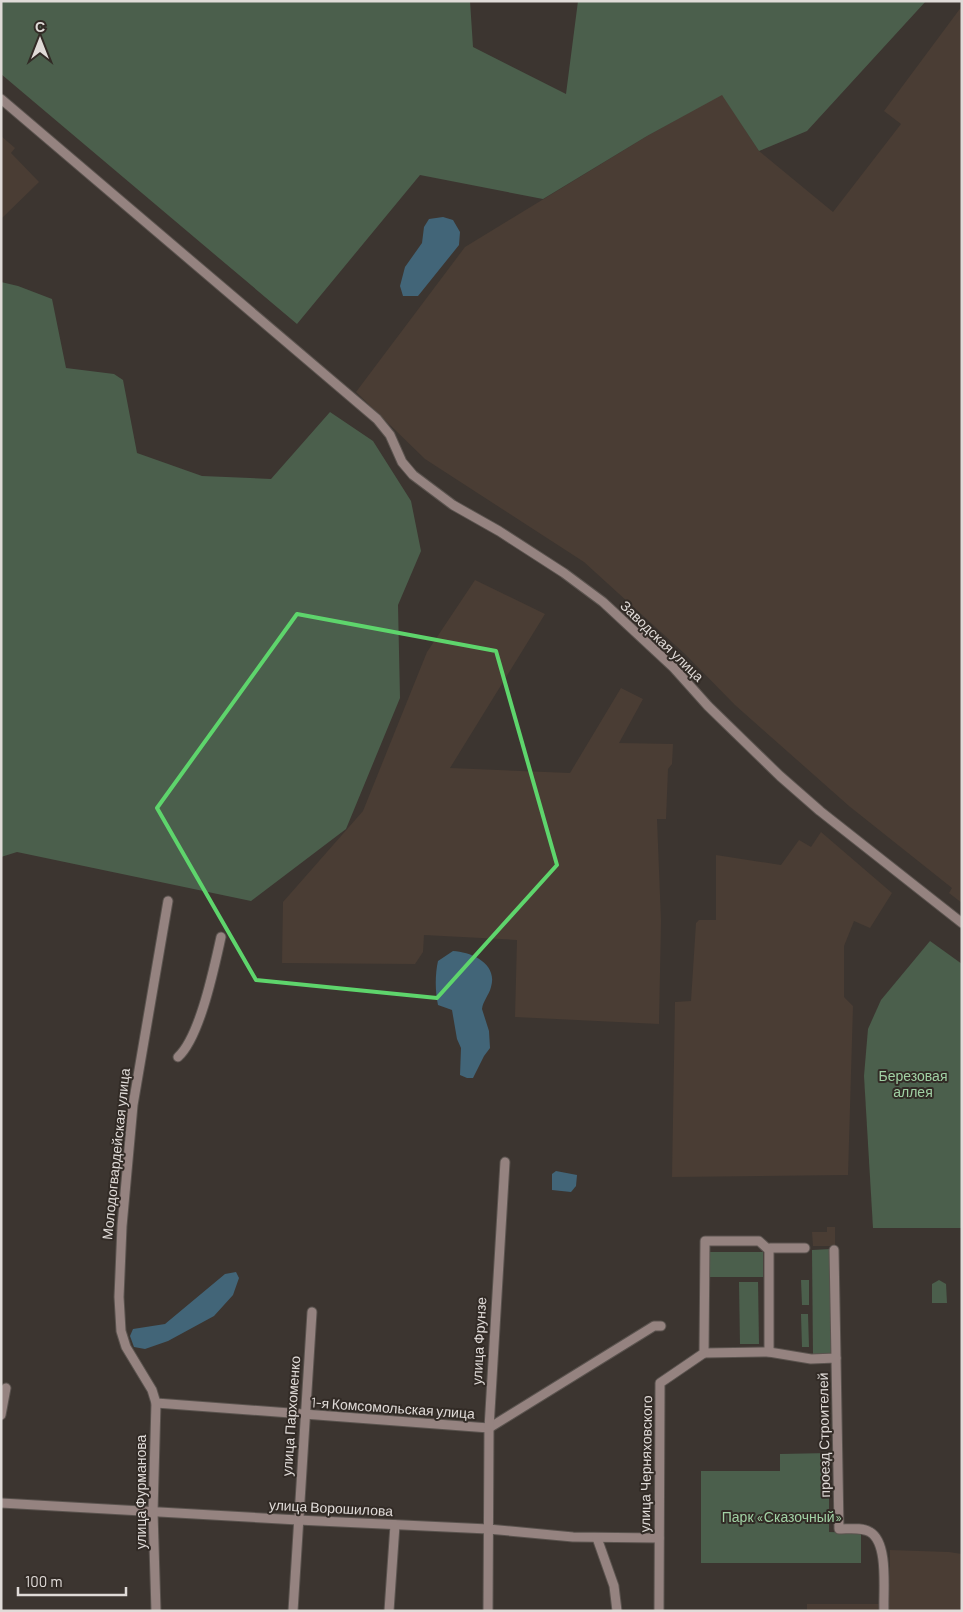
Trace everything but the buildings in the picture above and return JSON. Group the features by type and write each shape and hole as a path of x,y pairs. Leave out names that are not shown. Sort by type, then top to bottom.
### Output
{"street":[{"name":"Заводская улица","path":"1,99 384,426 390,434 402,462 413,475 453,505 499,531 564,573 603,602 621,621 674,668 708,706 786,782 820,812 962,922"},
{"name":"Молодогвардейская улица","path":"156,1403 152,1390 126,1347 121,1331 119,1297 122,1226 132,1105 168,901"},
{"path":"178,1057 190,1043 209,987 221,938"},
{"name":"улица Фрунзе","path":"488,1611 489,1428 505,1162"},
{"path":"704,1353 704,1241 759,1241 769,1250 805,1248"},
{"path":"769,1250 769,1352"},
{"path":"834,1250 836,1358"},
{"name":"улица Пархоменко","path":"293,1611 312,1312"},
{"name":"1-я Комсомольская улица","path":"156,1403 305,1416 489,1428 654,1326 661,1326"},
{"name":"проезд Строителей","path":"704,1353 769,1352 811,1359 836,1358 839,1529 869,1531 879,1542 883,1563 884,1611"},
{"name":"улица Черняховского","path":"659,1611 660,1383 704,1353"},
{"path":"1,1415 6,1388"},
{"name":"улица Фурманова","path":"156,1403 154,1512 156,1611"},
{"name":"улица Ворошилова","path":"1,1503 488,1529 573,1537 659,1538"},
{"path":"389,1611 395,1525"},
{"path":"597,1538 614,1586 617,1611"}],"highlighted area":[{"path":"297,614 496,651 557,865 437,998 256,980 157,808"}],"shaded area":[{"path":"962,6 962,903 949,893 952,888 849,806 735,705 685,654 584,562 425,459 356,392 465,247 647,136 722,94 759,151 833,212 901,124 884,111"},
{"path":"1,136 15,148 11,153 39,182 1,219"},
{"path":"475,580 545,614 450,768 570,773 621,688 643,699 619,743 673,744 672,764 668,769 666,819 657,819 661,921 659,1024 515,1017 517,940 424,935 423,952 415,964 282,963 283,902 363,811 427,652"},
{"path":"821,832 892,893 870,928 854,921 844,946 844,997 853,1006 848,1175 672,1177 675,1002 691,1001 696,923 699,920 716,920 716,855 781,865 799,840 811,847"},
{"path":"827,1227 835,1227 835,1246 813,1246 812,1232 827,1232"},
{"path":"890,1550 962,1554 962,1611 889,1611"},
{"path":"807,1604 879,1604 879,1611 807,1611"}],"green space":[{"path":"1,1 470,1 473,47 566,94 578,1 926,1 807,131 759,151 722,95 647,136 543,199 420,175 297,324 1,74"},
{"path":"1,282 18,286 52,299 66,368 114,374 123,380 137,453 202,476 271,479 330,412 373,441 411,501 421,551 398,605 400,698 346,829 251,901 17,852 1,857"},
{"name":"Березовая аллея","path":"930,941 962,964 962,1228 873,1228 864,1076 868,1029 881,1000"},
{"path":"831,1249 833,1354 813,1355 812,1250"},
{"path":"710,1252 763,1252 763,1277 710,1277"},
{"path":"801,1280 809,1280 809,1305 802,1305"},
{"path":"939,1280 946,1284 947,1303 932,1303 932,1284"},
{"path":"739,1282 758,1282 759,1344 740,1344"},
{"path":"801,1314 808,1314 809,1347 802,1347"},
{"name":"Парк «Сказочный»","path":"829,1453 829,1532 861,1533 861,1563 701,1563 701,1471 780,1471 780,1454"}],"water":[{"path":"443,217 453,220 460,232 459,245 418,296 403,296 400,286 405,267 422,243 424,227 429,219"},
{"path":"453,951 475,957 482,961 491,972 490,990 482,1009 489,1031 490,1048 473,1078 460,1075 461,1048 457,1039 452,1010 438,1005 437,1000 436,977 438,961"},
{"path":"556,1171 577,1175 576,1186 571,1192 552,1190 552,1174"},
{"path":"236,1272 239,1278 233,1295 214,1316 168,1341 145,1349 134,1347 130,1336 133,1329 165,1324 225,1274"}]}
